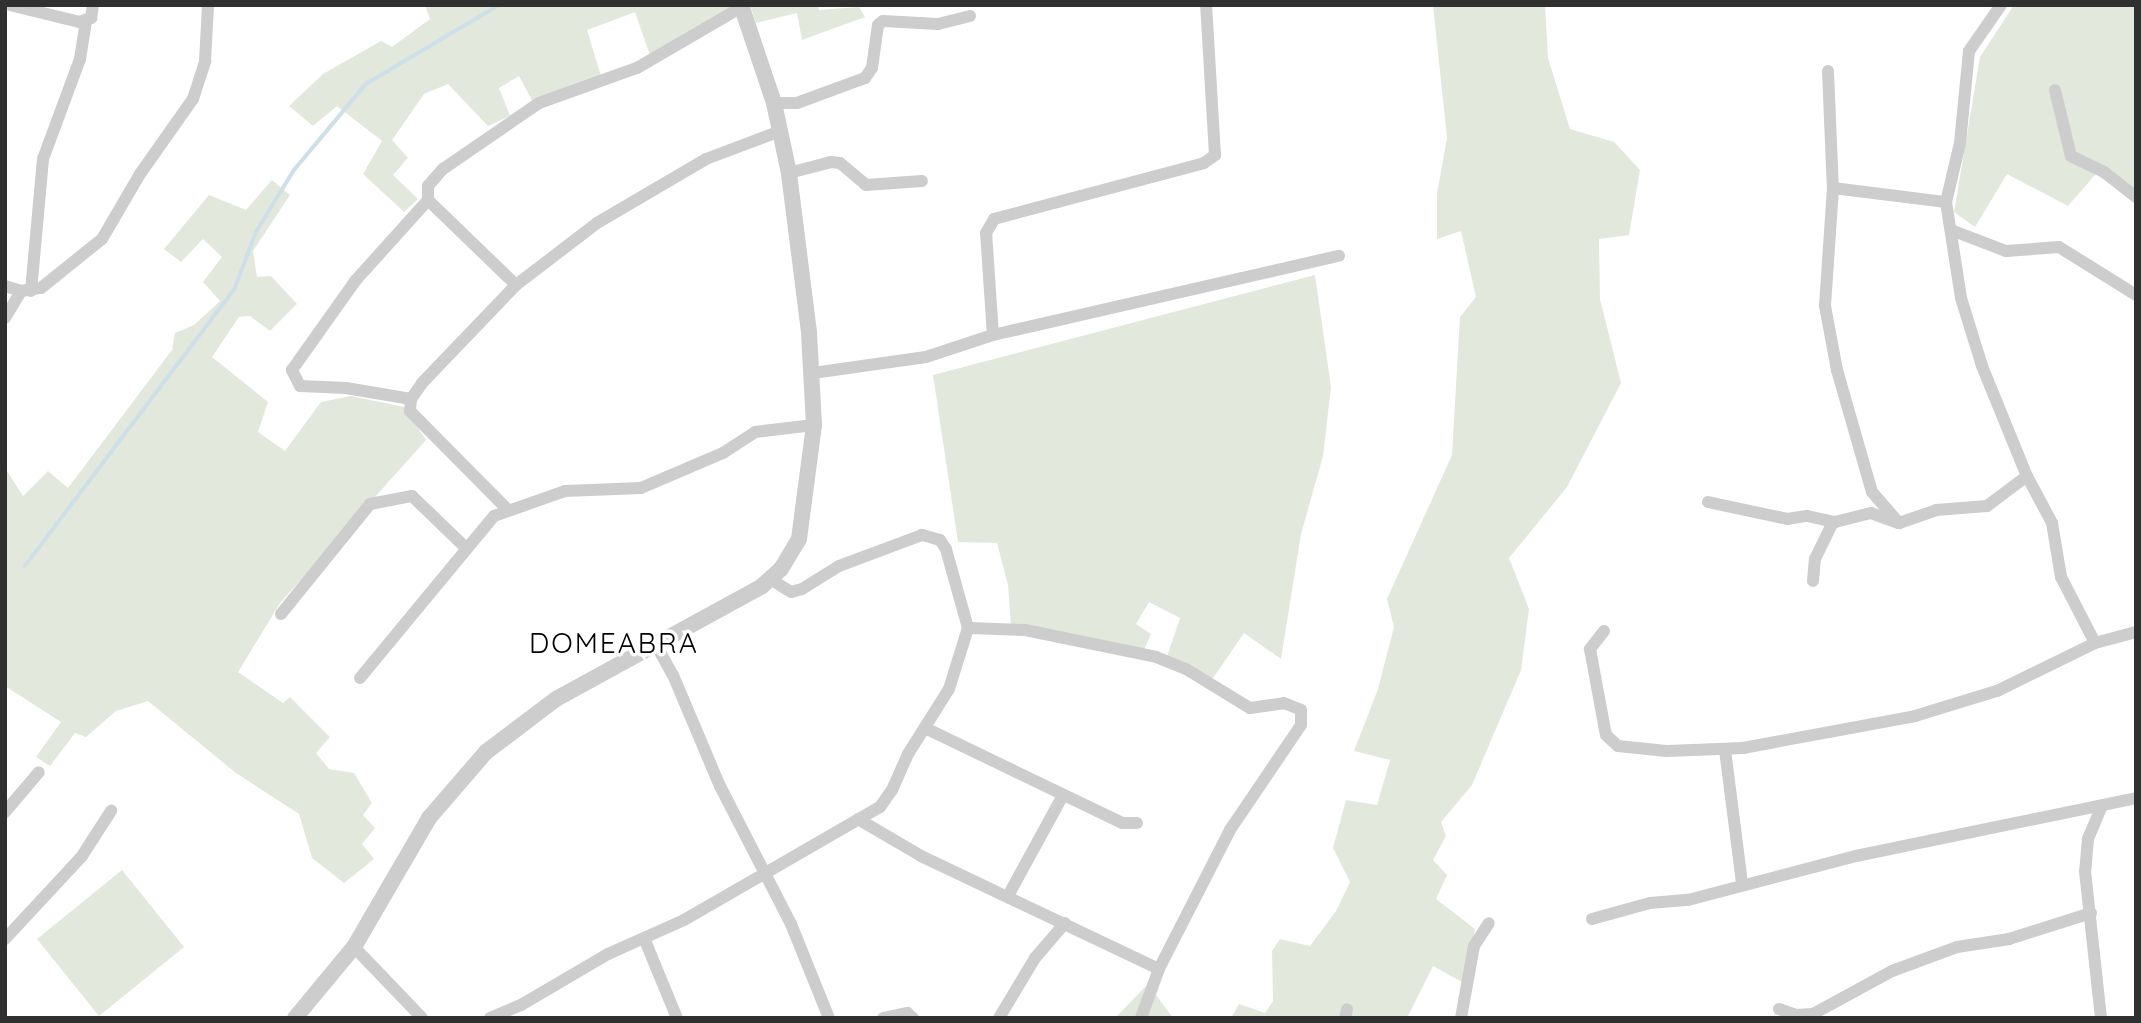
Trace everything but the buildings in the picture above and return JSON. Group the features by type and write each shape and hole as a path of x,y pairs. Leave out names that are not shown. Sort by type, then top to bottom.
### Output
{"street":[{"path":"9,5 86,22"},
{"path":"26,291 43,159 80,59 86,22 93,5"},
{"path":"5,318 26,291 96,246 187,108 205,61 208,5"},
{"path":"993,335 986,233 994,219 1204,163 1215,155 1206,5"},
{"path":"2001,5 1969,51 1960,143 1945,202 1971,332 2026,476 2052,523 2061,577 2095,643"},
{"path":"295,1018 354,947 429,818 463,775 530,716 654,643 772,580 799,540 814,425 813,373 789,173 774,103 741,6 637,68 521,114 443,169 428,186 429,200 516,285"},
{"path":"774,103 797,103 865,78 872,68 878,25 883,21 938,24 970,16"},
{"path":"1828,71 1833,188 1825,306 1837,370 1871,492 1899,523"},
{"path":"2054,90 2071,156 2104,172 2136,197"},
{"path":"507,509 416,419 410,411 411,399 435,366 516,285 597,223 706,159 780,131"},
{"path":"789,173 831,162 840,163 866,185 922,181"},
{"path":"1833,188 1945,202"},
{"path":"411,399 346,388 313,390 300,386 292,370 356,280 429,200"},
{"path":"1951,230 2006,251 2059,247 2136,295"},
{"path":"813,373 926,357 993,335 1339,256"},
{"path":"5,286 26,291"},
{"path":"360,678 484,524 507,509 565,491 641,488 723,453 755,432 814,425"},
{"path":"1707,502 1774,517 1807,516 1833,522 1871,513 1899,523 1936,510 1987,506 2026,476"},
{"path":"281,614 370,504 412,496 465,547"},
{"path":"1813,580 1815,559 1833,522"},
{"path":"490,1018 521,1005 765,874 880,807 892,790 949,689 968,628 950,558 933,535 922,535 839,566 791,592 772,580"},
{"path":"968,628 1025,630 1156,657 1186,669 1250,708 1284,703 1301,710 1301,725 1230,830 1159,969 1140,1018"},
{"path":"1604,631 1590,649 1606,735 1618,746 1725,750 1950,707 1997,691 2095,643 2136,632"},
{"path":"654,643 791,924 829,1018"},
{"path":"925,728 1122,823 1137,823"},
{"path":"1725,750 1742,883"},
{"path":"5,813 39,772"},
{"path":"1008,896 1063,795"},
{"path":"1592,919 1650,903 1688,900 1742,883 2101,808 2136,798"},
{"path":"2101,808 2088,839 2085,871 2101,1018"},
{"path":"5,939 82,856 111,811"},
{"path":"858,819 921,856 1159,969"},
{"path":"1779,1009 1796,1015 1825,1010 1892,971 1957,947 2009,939 2091,913"},
{"path":"999,1018 1035,958 1065,923"},
{"path":"1461,1018 1474,946 1489,923"},
{"path":"644,938 677,1018"},
{"path":"354,947 422,1018"},
{"path":"883,1018 907,1013 913,1018"}],"shaded area":[{"path":"425,5 732,5 735,13 652,61 635,12 587,30 601,76 533,102 519,76 499,88 510,116 488,126 448,84 424,94 392,140 408,158 393,175 418,199 404,212 363,174 382,141 337,106 313,126 289,106 323,74 381,41 392,47 430,19"},
{"path":"750,5 818,5 819,10 859,7 865,17 802,40 797,13 756,23"},
{"path":"1433,5 1545,5 1548,58 1570,129 1614,142 1640,170 1629,235 1599,239 1600,299 1621,383 1567,487 1509,558 1529,609 1521,670 1472,785 1441,822 1446,836 1433,860 1447,875 1436,899 1475,929 1464,983 1433,966 1407,1018 1231,1018 1239,1004 1265,1013 1273,1001 1272,951 1280,939 1310,946 1336,911 1350,882 1333,848 1346,800 1377,805 1390,760 1354,751 1378,689 1394,627 1387,599 1452,455 1460,317 1476,297 1461,231 1437,239 1437,194 1447,138"},
{"path":"2014,5 2136,5 2136,191 2102,167 2068,206 2007,174 1975,227 1954,212 1980,57"},
{"path":"272,180 290,195 253,251 257,277 271,276 297,304 270,331 250,316 239,317 212,357 268,402 258,432 285,451 321,402 351,396 404,407 426,440 280,603 238,672 283,703 290,697 330,737 316,753 329,769 354,773 372,803 363,815 375,828 362,844 374,859 344,883 312,858 299,814 236,773 148,701 116,711 86,737 75,733 50,766 36,757 61,722 5,686 5,468 23,496 48,471 68,488 172,350 175,333 194,325 220,301 203,282 222,257 203,239 181,262 164,249 209,195 246,210"},
{"path":"1315,275 1331,387 1323,456 1301,534 1281,659 1244,633 1211,681 1165,663 1180,618 1149,602 1136,624 1151,634 1143,652 1011,626 1008,585 997,543 958,542 933,375"},
{"path":"122,870 184,947 99,1016 37,939"},
{"path":"1148,984 1173,1018 1115,1018"}],"waterway":[{"path":"25,566 234,290 256,232 294,170 366,84 499,5"}],"district":[{"name":"DOMEABRA","path":"614,643"}]}
